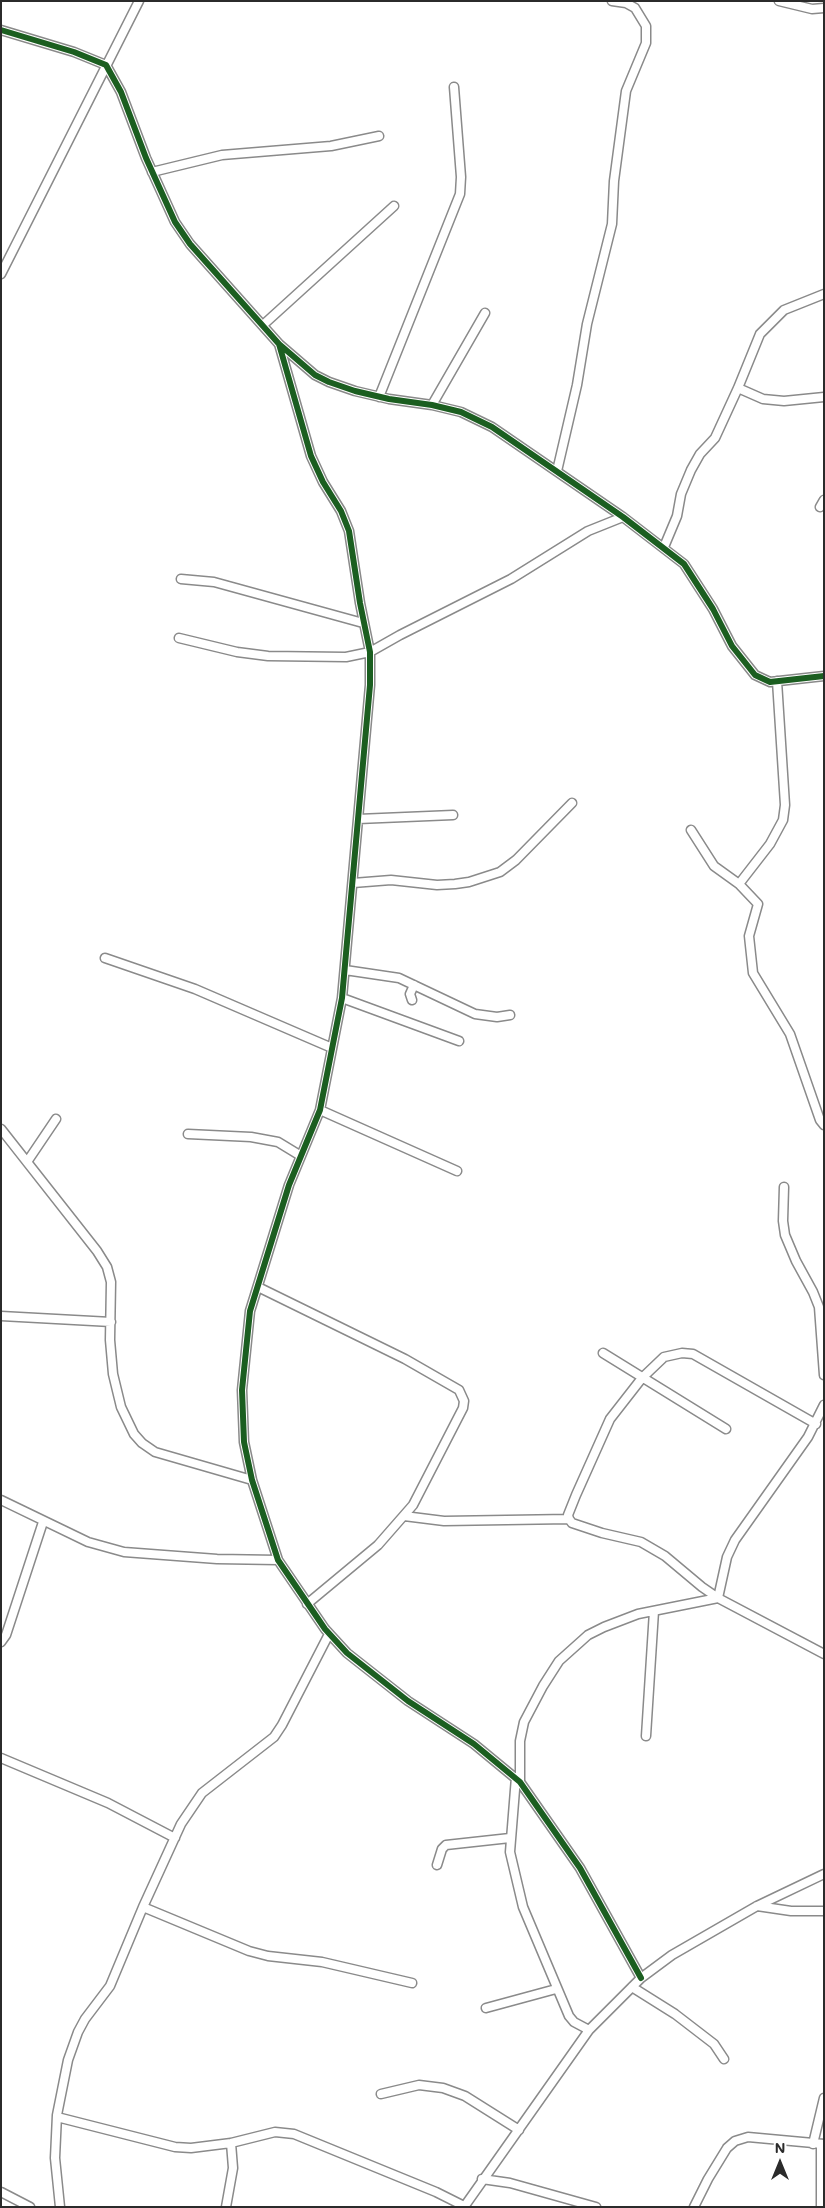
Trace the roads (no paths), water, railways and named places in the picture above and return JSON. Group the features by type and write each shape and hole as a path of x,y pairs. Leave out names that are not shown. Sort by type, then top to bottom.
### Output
{"street":[{"path":"1,274 139,1"},
{"path":"557,471 577,385 587,324 612,224 614,181 626,92 646,43 646,26 635,8 626,3 612,1"},
{"path":"779,1 812,9 824,8"},
{"path":"1,30 74,52 106,65 121,92 152,172 175,222 190,244 279,344 304,366 322,379 355,391 379,397 432,405 477,418 623,517 684,564 746,666 761,680 776,681 824,676"},
{"path":"379,397 460,194 461,177 454,87"},
{"path":"152,172 222,155 331,146 379,136"},
{"path":"263,325 394,206"},
{"path":"664,547 677,516 690,470 700,454 715,438 760,334 784,310 824,294"},
{"path":"432,405 485,312"},
{"path":"279,344 311,456 323,482 346,520 350,531 363,623 370,652 370,685 342,998 320,1110 289,1186 250,1311 242,1390 244,1442 252,1480 278,1560 329,1634 347,1653 408,1701 474,1744 518,1780 580,1868 641,1978"},
{"path":"738,388 763,399 784,401 824,397"},
{"path":"179,638 237,652 268,656 346,657 370,652 511,579 588,531 623,517"},
{"path":"181,579 214,582 363,623"},
{"path":"739,884 770,844 783,820 786,805 776,681"},
{"path":"353,883 391,880 446,884 469,882 492,875 500,872 516,860 572,803"},
{"path":"358,819 453,815"},
{"path":"691,830 714,866 725,876 739,884 758,904 749,936 752,973 790,1034 820,1120 824,1125"},
{"path":"105,958 195,989 332,1048"},
{"path":"344,970 399,978 475,1014 497,1017 510,1015"},
{"path":"412,1000 410,994 414,985"},
{"path":"342,998 459,1041"},
{"path":"320,1110 458,1171"},
{"path":"27,1162 56,1119"},
{"path":"1,1129 97,1251 107,1267 111,1282 113,1374 120,1408 134,1434 142,1444 156,1452 252,1480"},
{"path":"188,1134 251,1137 269,1140 278,1142 301,1156"},
{"path":"784,1187 783,1221 785,1235 819,1307 824,1375"},
{"path":"258,1287 405,1359 459,1390 463,1395 464,1401 463,1408 413,1505 378,1546 307,1604"},
{"path":"1,1316 111,1322"},
{"path":"603,1353 726,1429"},
{"path":"816,1424 693,1354 682,1353 664,1357 642,1378 610,1420 568,1516 572,1523 651,1546 718,1598 824,1654"},
{"path":"718,1598 727,1557 735,1540 816,1424 824,1405"},
{"path":"1,1500 43,1522 88,1542 124,1552 217,1559 278,1560"},
{"path":"404,1516 444,1521 569,1519"},
{"path":"1,1642 43,1522"},
{"path":"589,2030 574,2022 569,2016 556,1989 524,1907 510,1852 510,1838 518,1780 520,1741 524,1722 543,1686 560,1661 588,1635 638,1614 718,1598"},
{"path":"646,1736 654,1611"},
{"path":"60,2207 55,2158 57,2117 68,2060 78,2032 85,2018 110,1986 181,1824 202,1793 224,1774 262,1747 278,1731 329,1634"},
{"path":"1,1758 82,1791 175,1838"},
{"path":"436,1865 446,1844 510,1838"},
{"path":"57,2117 175,2147 191,2148 231,2143 275,2132 294,2134 436,2192 464,2207 589,2030 641,1978 672,1955 757,1906 824,1874"},
{"path":"757,1906 791,1911 824,1911"},
{"path":"143,1907 249,1951 268,1956 322,1962 412,1983"},
{"path":"632,1987 675,2014 714,2044 724,2059"},
{"path":"486,2008 556,1989"},
{"path":"381,2094 418,2085 443,2088 465,2096 520,2130"},
{"path":"821,2207 822,2188 819,2144 824,2098"},
{"path":"694,2207 727,2148 735,2141 748,2137 819,2144"},
{"path":"226,2207 233,2168 231,2143"},
{"path":"482,2179 510,2183 596,2207"},
{"path":"1,2192 30,2207"}]}
